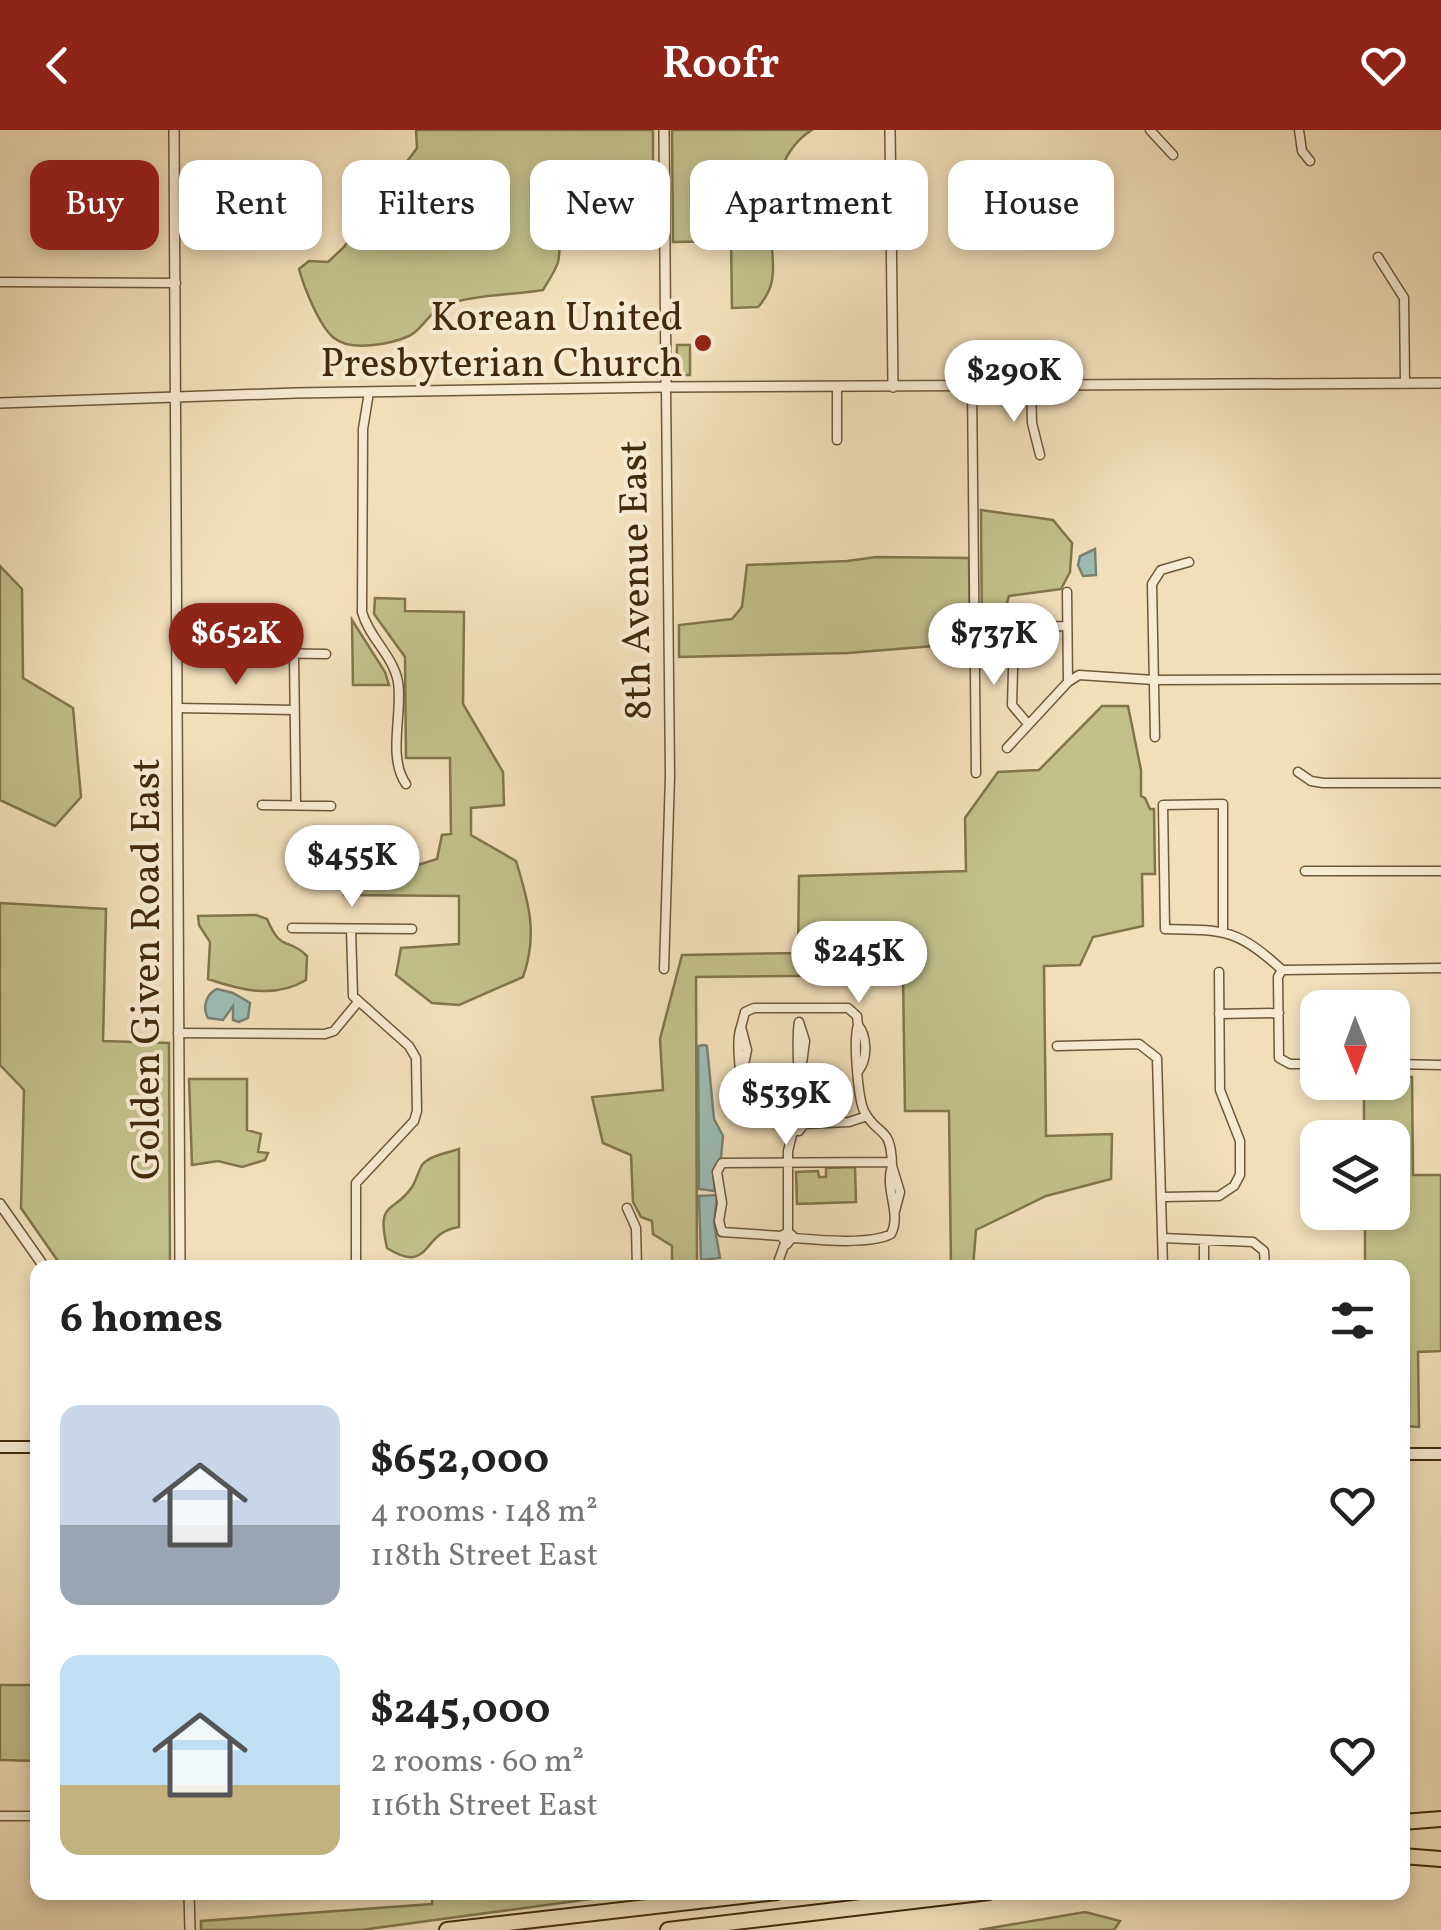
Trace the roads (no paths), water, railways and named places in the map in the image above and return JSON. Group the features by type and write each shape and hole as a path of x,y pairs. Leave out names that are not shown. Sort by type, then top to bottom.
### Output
{"highway":[{"path":"1410,1824 1441,1819"},
{"path":"1410,1826 1441,1828"},
{"path":"1410,1853 1441,1850"},
{"path":"1410,1855 1441,1859"},
{"path":"446,1930 708,1900"},
{"path":"668,1930 921,1900"}],"main road":[{"path":"0,1448 30,1447"},
{"path":"1410,1454 1441,1454"}],"street":[{"name":"Golden Given Road East","path":"174,130 180,1260"},
{"name":"8th Avenue East","path":"664,130 670,777 664,969"},
{"path":"890,130 893,386"},
{"path":"1150,130 1173,155"},
{"path":"1300,130 1302,150 1310,161"},
{"path":"1378,258 1404,298 1405,383"},
{"path":"0,282 176,283"},
{"path":"0,403 666,387 1441,383"},
{"path":"972,386 976,773"},
{"path":"1031,386 1032,423 1040,455"},
{"path":"837,387 837,440"},
{"path":"369,392 364,429 362,612 369,631 395,671 399,691 398,767 406,784"},
{"path":"1155,736 1154,578 1161,570 1189,562"},
{"path":"1066,592 1068,682"},
{"path":"1028,724 1012,705 1014,635 1022,627 1067,626"},
{"path":"261,653 326,654"},
{"path":"294,654 296,805"},
{"path":"1007,748 1079,675 1154,680 1441,679"},
{"path":"178,708 294,710"},
{"path":"1298,772 1311,781 1323,783 1441,783"},
{"path":"1223,930 1223,804 1163,804 1166,929 1223,930 1255,947 1282,970 1441,968"},
{"path":"262,805 331,806"},
{"path":"1305,872 1441,871"},
{"path":"292,928 412,929"},
{"path":"351,929 352,991 358,1002 412,1052 417,1063 414,1121 356,1183 356,1260"},
{"path":"1282,970 1278,976 1278,1053 1281,1061 1300,1063"},
{"path":"1163,1197 1219,1196 1237,1182 1240,1140 1220,1090 1218,972"},
{"path":"178,1032 326,1034 334,1032 358,1002"},
{"path":"791,1128 754,1119 746,1112 737,1043 743,1014 754,1008 848,1008 855,1012 865,1049 860,1070 861,1097 867,1116 888,1135 900,1192 895,1228 888,1236 834,1240 724,1235 719,1225 722,1203 717,1172 722,1163 892,1164"},
{"path":"799,1010 806,1045 801,1071 801,1120"},
{"path":"1219,1014 1279,1013"},
{"path":"1057,1046 1138,1044 1157,1058 1162,1260"},
{"path":"1410,1064 1441,1064"},
{"path":"779,1260 787,1237 793,1117 849,1122 867,1116"},
{"path":"0,1204 39,1260"},
{"path":"627,1208 636,1228 637,1260"},
{"path":"1163,1238 1251,1241 1264,1250 1265,1260"},
{"path":"1204,1241 1204,1260"},
{"path":"0,1816 30,1816"},
{"path":"189,1900 190,1930"}],"water":[{"path":"1095,549 1096,575 1083,576 1078,565 1080,556"},
{"path":"362,838 394,838 394,858 386,858"},
{"path":"217,989 250,1003 248,1018 233,1020 233,1006 223,1020 208,1018 206,1002"},
{"path":"704,1045 714,1119 723,1136 721,1157 713,1171 715,1191 699,1189 698,1046"},
{"path":"717,1195 714,1223 720,1258 701,1260 699,1196"}],"place":[{"name":"Korean United Presbyterian Church","path":"703,343"}]}
